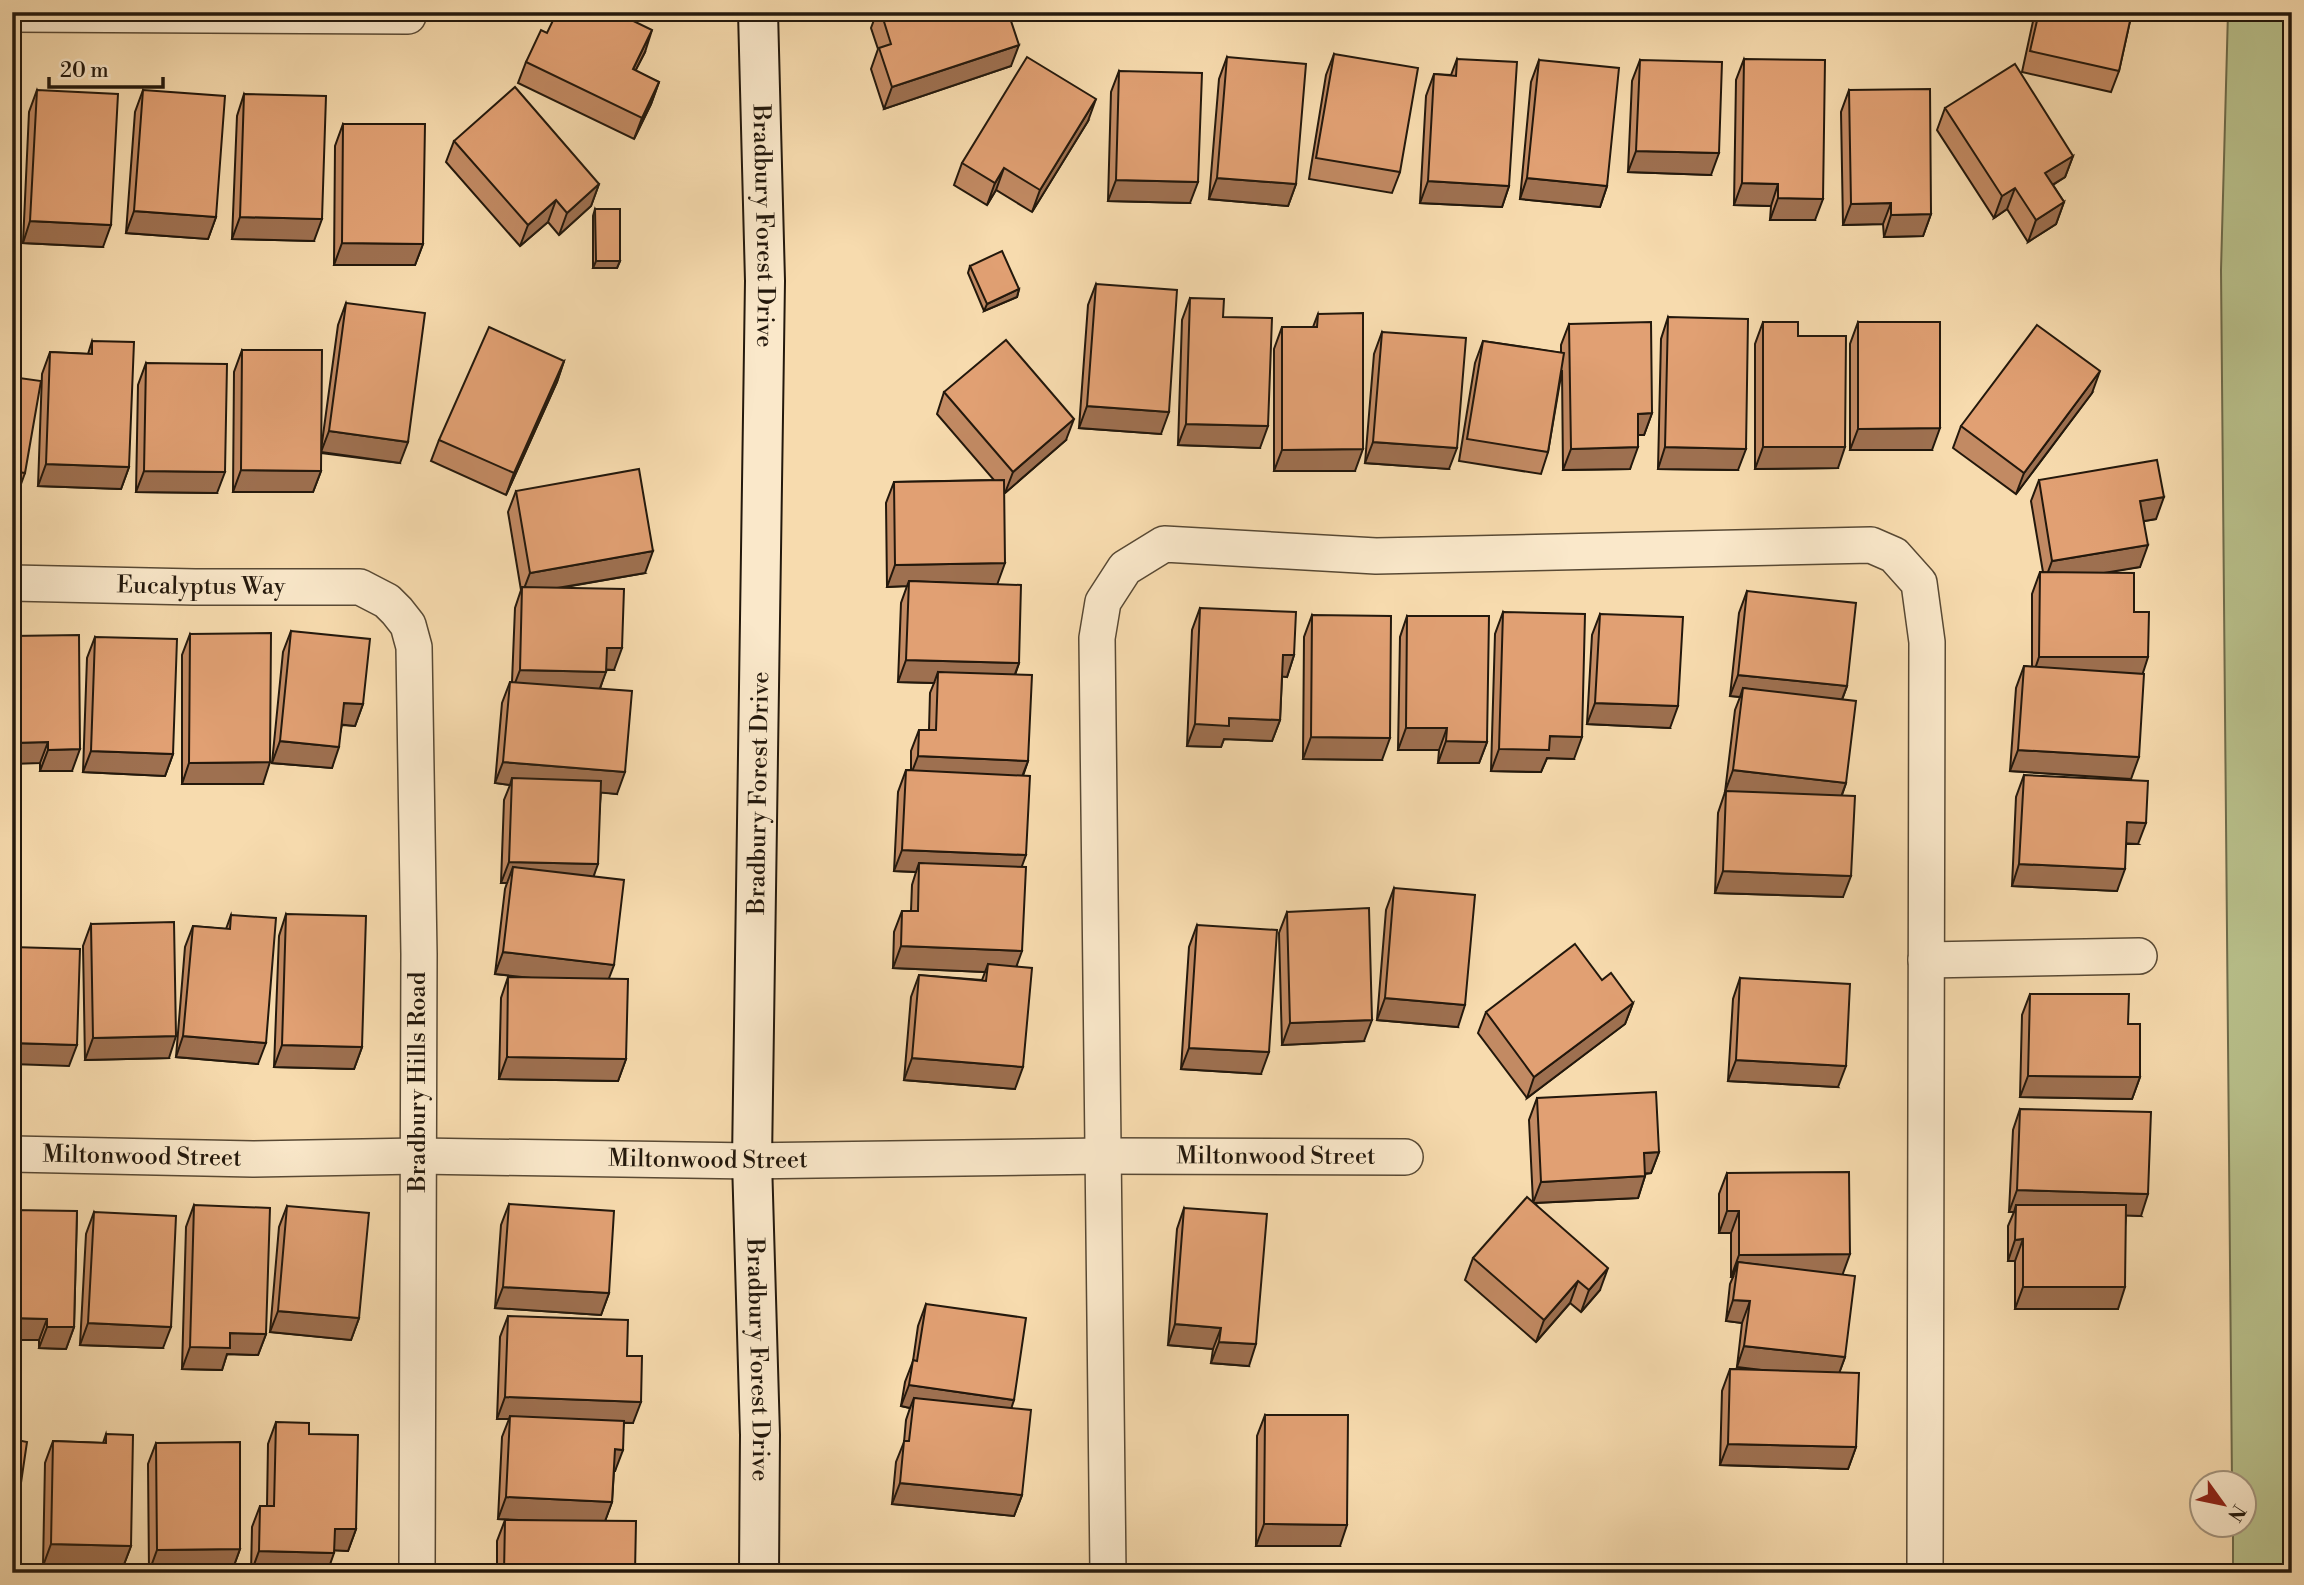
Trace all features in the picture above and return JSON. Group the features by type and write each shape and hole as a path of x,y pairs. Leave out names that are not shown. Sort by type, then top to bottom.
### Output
{"street":[{"name":"Bradbury Forest Drive","path":"758,12 765,281 752,1161 760,1435 759,1573"},
{"path":"12,14 408,14"},
{"path":"1108,1573 1097,638 1103,602 1125,568 1164,544 1376,556 1871,545 1894,555 1919,583 1927,642 1925,1573"},
{"name":"Eucalyptus Way","path":"12,583 195,587 345,586 359,587 387,601"},
{"name":"Bradbury Hills Road","path":"387,601 408,625 414,646 419,954 417,1573"},
{"path":"1926,960 2139,956"},
{"name":"Miltonwood Street","path":"12,1154 253,1159 418,1156 752,1161 1103,1156 1405,1157"}],"green space":[{"path":"2228,12 2292,12 2292,1573 2233,1573 2233,1540 2258,1540 2258,1470 2232,1470 2221,270"}],"building":[{"path":"557,12 615,12 652,30 633,69 659,82 642,118 526,62 541,30 547,33"},
{"path":"881,12 1008,12 1019,45 892,87 879,48 891,44"},
{"path":"2039,12 2132,12 2119,71 2030,51"},
{"path":"1334,54 1418,68 1400,172 1316,158"},
{"path":"1027,57 1096,99 1040,190 1004,168 995,183 962,163"},
{"path":"1227,57 1306,64 1296,184 1217,178"},
{"path":"1457,59 1517,62 1509,186 1428,181 1434,74 1456,76"},
{"path":"1744,59 1825,60 1823,199 1778,198 1778,184 1742,183"},
{"path":"1539,60 1619,68 1607,186 1527,178"},
{"path":"1640,60 1722,62 1719,153 1636,151"},
{"path":"2015,64 2073,156 2045,173 2064,202 2036,220 2015,188 2002,196 1945,108"},
{"path":"1119,71 1202,73 1198,182 1116,180"},
{"path":"515,87 599,184 567,213 556,200 528,225 454,141"},
{"path":"1930,89 1931,214 1891,215 1891,203 1851,204 1849,90"},
{"path":"37,90 118,94 111,225 30,221"},
{"path":"143,90 225,96 216,217 134,211"},
{"path":"244,94 326,96 322,219 240,217"},
{"path":"343,124 425,124 423,244 342,243"},
{"path":"595,209 620,209 620,261 596,261"},
{"path":"1002,251 1019,289 987,304 970,266"},
{"path":"1096,284 1177,290 1169,412 1087,406"},
{"path":"1190,298 1224,299 1223,317 1272,318 1268,426 1186,424"},
{"path":"346,303 425,313 408,442 329,431"},
{"path":"1363,313 1363,449 1282,450 1282,327 1317,327 1318,314"},
{"path":"1668,317 1748,319 1746,449 1665,447"},
{"path":"1651,322 1652,413 1638,414 1638,447 1571,449 1569,324"},
{"path":"1763,322 1798,322 1798,336 1846,336 1845,447 1763,447"},
{"path":"1858,322 1940,322 1940,428 1858,429"},
{"path":"2037,325 2100,371 2024,473 1961,426"},
{"path":"489,327 564,361 514,473 439,440"},
{"path":"1382,332 1466,338 1457,448 1373,442"},
{"path":"1006,340 1074,419 1013,472 944,392"},
{"path":"92,341 134,342 129,467 46,464 50,352 92,354"},
{"path":"1483,341 1564,353 1548,452 1467,439"},
{"path":"242,350 322,350 321,471 241,470"},
{"path":"146,363 227,364 225,472 144,471"},
{"path":"12,377 41,381 25,473 12,471"},
{"path":"2157,460 2164,497 2140,501 2148,545 2052,561 2039,480"},
{"path":"639,469 653,551 530,573 516,491"},
{"path":"1004,480 1005,563 895,565 894,482"},
{"path":"2040,572 2134,573 2134,612 2149,612 2148,657 2039,657"},
{"path":"909,581 1021,585 1019,663 906,660"},
{"path":"522,587 624,589 622,648 607,648 606,672 520,670"},
{"path":"1747,591 1856,603 1847,686 1738,675"},
{"path":"1200,608 1296,612 1294,655 1283,655 1280,720 1229,718 1229,726 1195,724"},
{"path":"1503,612 1585,614 1582,737 1550,736 1549,750 1499,749"},
{"path":"1600,614 1683,617 1678,706 1595,703"},
{"path":"1312,615 1391,616 1390,738 1311,737"},
{"path":"1407,616 1489,616 1487,742 1446,741 1447,728 1406,728"},
{"path":"291,631 370,639 363,704 344,703 339,747 280,741"},
{"path":"271,633 270,762 189,763 190,634"},
{"path":"79,635 80,749 48,750 48,742 12,743 12,636"},
{"path":"95,637 177,639 173,754 91,751"},
{"path":"2024,666 2144,674 2139,757 2018,750"},
{"path":"938,672 1032,675 1028,761 918,756 919,730 936,730"},
{"path":"510,682 632,691 625,772 503,762"},
{"path":"1743,688 1856,701 1846,783 1733,770"},
{"path":"906,770 1030,776 1026,855 902,850"},
{"path":"2024,775 2148,781 2146,823 2127,822 2125,869 2019,864"},
{"path":"512,778 601,781 598,864 509,862"},
{"path":"1726,791 1855,796 1851,876 1723,871"},
{"path":"919,863 1026,867 1022,951 901,946 902,911 918,911"},
{"path":"513,867 624,880 614,965 503,952"},
{"path":"1394,888 1475,895 1465,1005 1385,998"},
{"path":"1369,908 1372,1020 1290,1023 1287,912"},
{"path":"286,914 366,916 362,1047 282,1045"},
{"path":"231,915 276,918 266,1043 183,1036 193,926 230,929"},
{"path":"174,922 176,1036 93,1038 91,924"},
{"path":"1197,925 1277,930 1269,1052 1189,1048"},
{"path":"1575,944 1602,980 1611,973 1633,1003 1534,1077 1486,1012"},
{"path":"12,947 80,949 77,1045 12,1043"},
{"path":"988,964 1032,968 1023,1067 912,1058 919,975 986,981"},
{"path":"508,977 628,979 626,1059 507,1057"},
{"path":"1740,978 1850,984 1846,1066 1736,1060"},
{"path":"2030,994 2129,994 2128,1024 2140,1024 2140,1077 2028,1076"},
{"path":"1656,1092 1659,1152 1644,1153 1645,1176 1541,1182 1537,1098"},
{"path":"2020,1109 2151,1112 2148,1194 2017,1190"},
{"path":"1849,1172 1850,1254 1739,1255 1739,1211 1727,1211 1727,1173"},
{"path":"1527,1197 1608,1268 1589,1290 1578,1281 1544,1320 1473,1258"},
{"path":"509,1204 614,1211 609,1293 503,1287"},
{"path":"194,1205 270,1208 266,1334 230,1333 230,1348 190,1347"},
{"path":"2016,1205 2126,1205 2125,1287 2023,1287 2023,1239 2015,1240"},
{"path":"287,1206 369,1213 359,1318 278,1311"},
{"path":"1184,1208 1267,1214 1256,1344 1219,1342 1221,1328 1175,1324"},
{"path":"12,1210 77,1211 74,1327 47,1327 47,1319 12,1318"},
{"path":"94,1212 176,1216 171,1327 88,1323"},
{"path":"1738,1262 1855,1276 1845,1357 1744,1346 1750,1301 1733,1300"},
{"path":"926,1304 1026,1318 1014,1400 909,1385 913,1360 917,1361"},
{"path":"508,1316 628,1320 627,1356 642,1356 641,1402 505,1397"},
{"path":"1730,1369 1859,1373 1856,1447 1728,1444"},
{"path":"914,1398 1031,1410 1022,1495 900,1483 904,1441 909,1441"},
{"path":"1265,1415 1348,1415 1347,1525 1264,1524"},
{"path":"510,1416 624,1421 623,1450 615,1449 612,1502 506,1497"},
{"path":"276,1422 309,1423 309,1434 358,1435 356,1529 335,1529 334,1553 259,1551 260,1506 274,1506"},
{"path":"106,1434 133,1435 131,1546 51,1544 53,1441 106,1443"},
{"path":"12,1439 27,1442 12,1544"},
{"path":"240,1442 240,1549 157,1550 156,1443"},
{"path":"505,1520 636,1521 635,1573 504,1573"}]}
